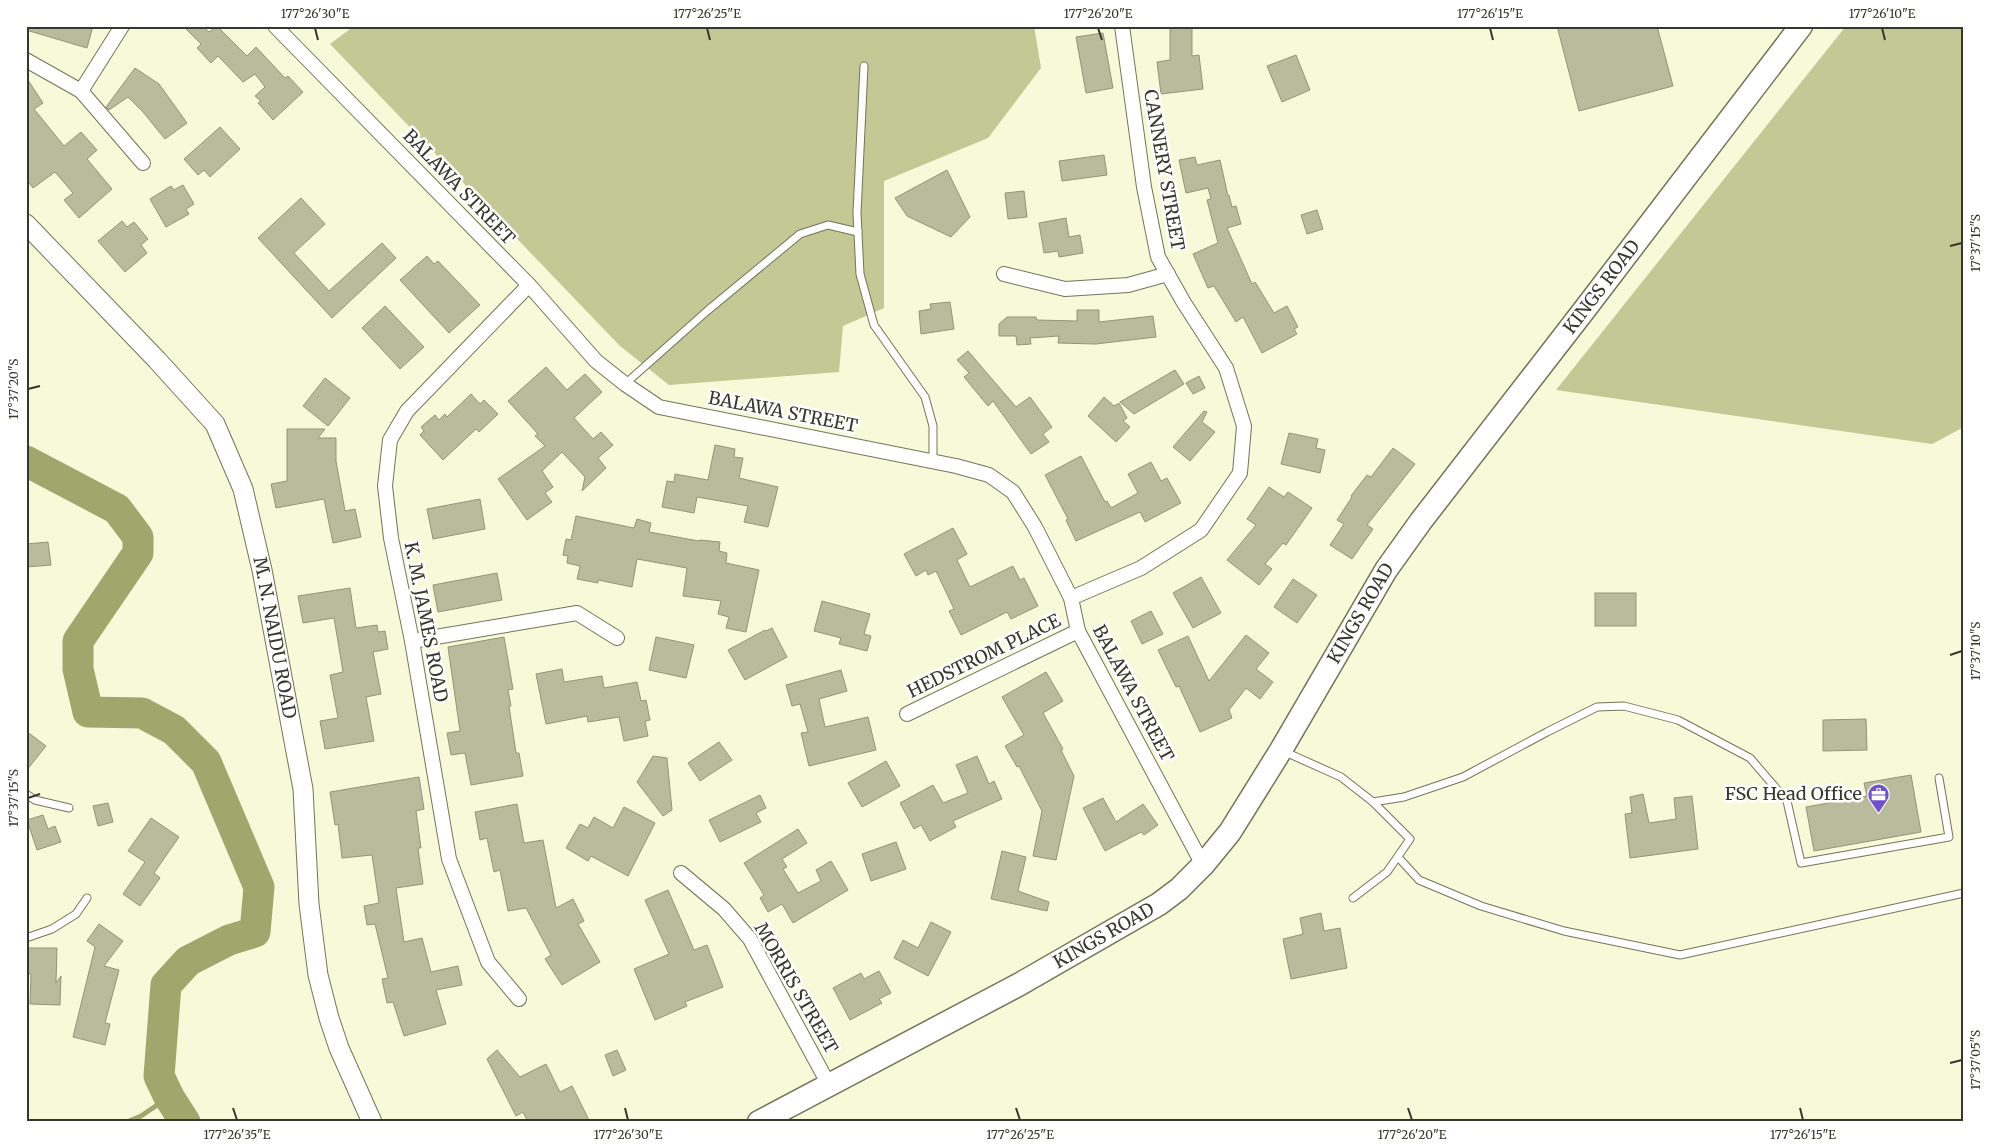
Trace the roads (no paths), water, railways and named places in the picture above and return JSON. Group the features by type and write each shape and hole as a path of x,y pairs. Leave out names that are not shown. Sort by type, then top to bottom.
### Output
{"highway":[{"name":"KINGS ROAD","path":"759,1122 1020,984 1159,904 1179,889 1203,865 1230,832 1281,750 1386,570 1421,520 1585,310 1801,26"}],"main road":[{"name":"M. N. NAIDU ROAD","path":"26,224 157,360 215,424 244,489 262,570 303,789 310,904 318,975 339,1048 372,1122"}],"street":[{"path":"81,91 122,26"},
{"name":"BALAWA STREET","path":"275,26 530,286 596,361 659,407 989,475 1013,492 1036,527 1071,598 1078,631 1203,865"},
{"name":"CANNERY STREET","path":"1071,598 1141,568 1202,530 1240,473 1244,426 1226,368 1184,303 1158,257 1144,187 1122,26"},
{"path":"26,60 81,91 143,163"},
{"path":"1004,274 1065,289 1128,285 1168,274"},
{"name":"K. M. JAMES ROAD","path":"519,999 488,962 449,859 412,641 391,538 385,486 390,440 407,411 530,286"},
{"path":"412,641 577,613 617,638"},
{"name":"HEDSTROM PLACE","path":"906,714 1078,631"},
{"name":"MORRIS STREET","path":"681,873 724,909 750,939 829,1084"}],"lane":[{"path":"864,66 857,213 860,274 874,325 925,397 933,426 933,462"},
{"path":"625,384 707,311 800,234 828,225 858,232"},
{"path":"1374,802 1404,798 1462,777 1597,707 1624,706 1678,720 1750,758 1786,800 1801,863 1949,837 1940,778"},
{"path":"1281,750 1341,777 1374,802 1410,839 1387,872 1353,898"},
{"path":"26,794 35,800 69,808"},
{"path":"1398,857 1420,880 1481,906 1564,931 1680,955 1964,893"},
{"path":"26,938 52,929 76,914 87,898"}],"waterway":[{"path":"26,461 117,509 138,537 138,553 78,641 78,669 88,712 142,713 174,730 206,762 259,887 255,932 229,940 188,961 166,985 159,1076 169,1097 185,1122"},
{"path":"127,1122 141,1116 169,1097"}],"place":[{"name":"FSC Head Office","path":"1878,813"}]}
